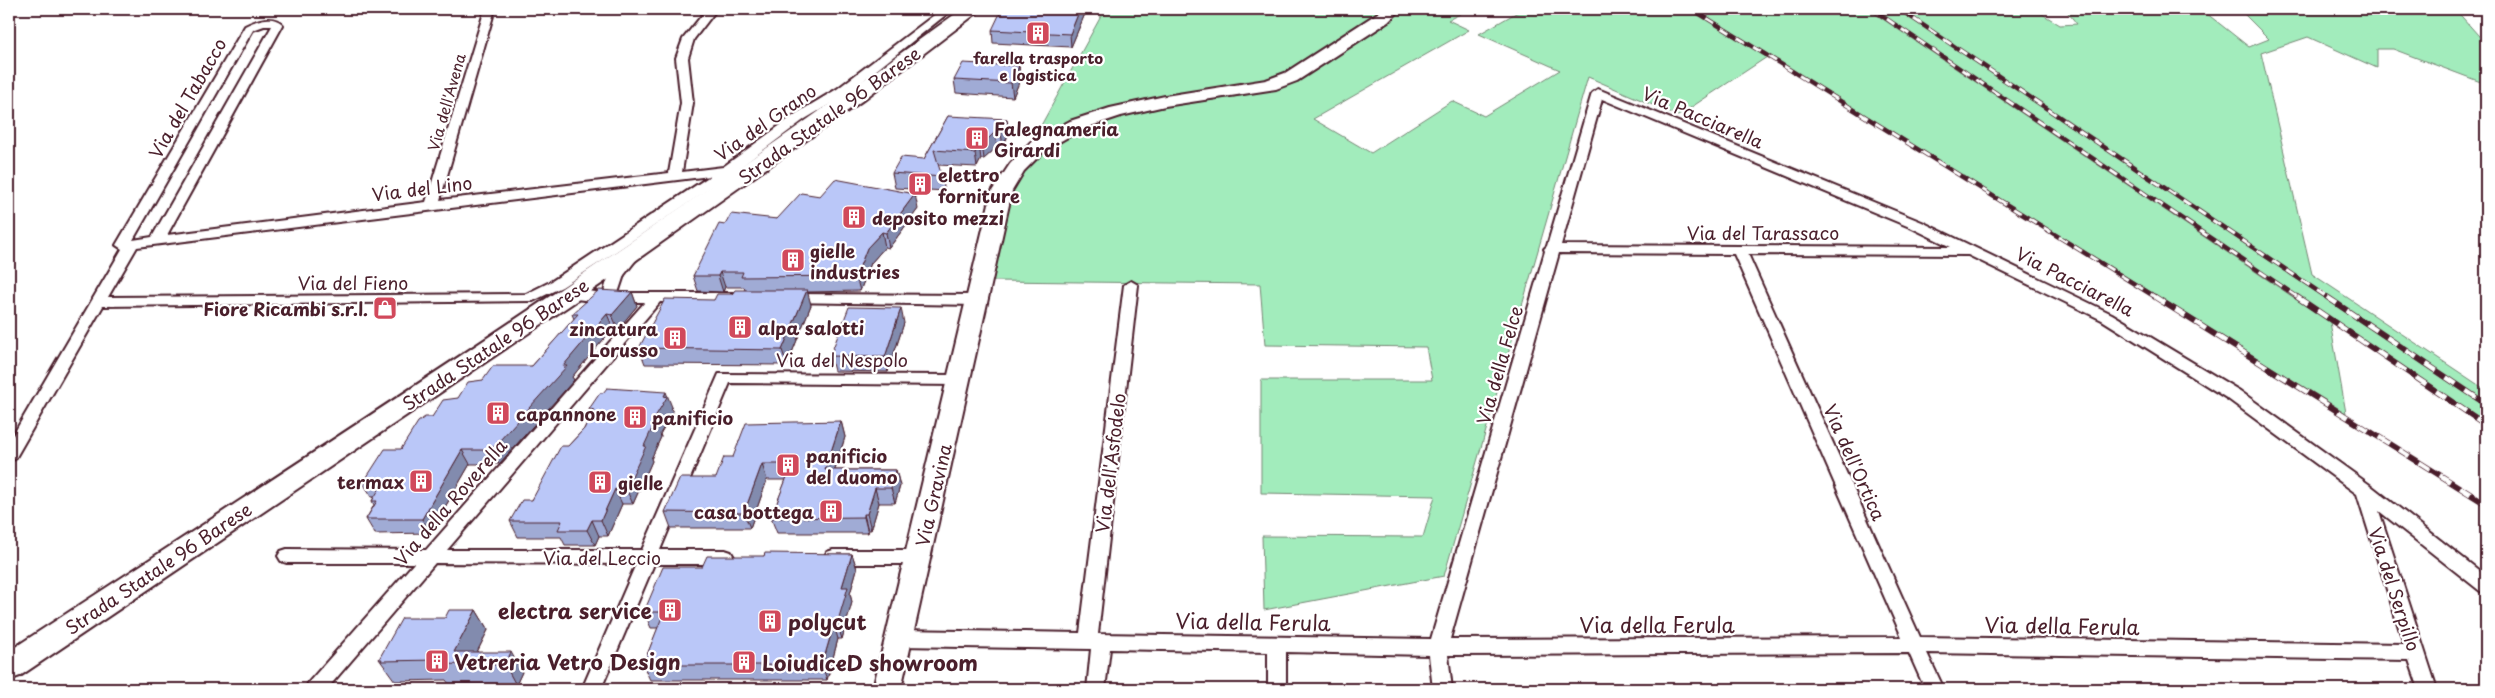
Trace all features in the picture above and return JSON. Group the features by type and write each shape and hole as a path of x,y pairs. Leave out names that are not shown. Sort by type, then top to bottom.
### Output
{"main road":[{"name":"Strada Statale 96 Barese","path":"9,667 598,281 636,250 843,106 973,9"},
{"name":"Via Gravina","path":"885,686 899,638 1002,191 1018,168 1038,146 1076,125 1116,112 1165,101 1270,86 1291,77 1382,19 1393,9"}],"street":[{"name":"Via dell'Avena","path":"432,205 490,9"},
{"path":"675,176 688,98 682,58 689,39 712,9"},
{"name":"Via del Grano","path":"598,281 726,171 801,116 841,92 948,9"},
{"name":"Via del Tabacco","path":"9,455 16,433 98,302 249,28 262,22 275,23 278,25 157,241"},
{"name":"Via della Felce","path":"1438,647 1551,249 1598,93"},
{"name":"Via Pacciarella","path":"1598,93 1917,225 2107,317 2234,395 2364,489 2422,533 2486,586"},
{"name":"Via del Lino","path":"128,245 432,205 726,171"},
{"name":"Via del Tarassaco","path":"1551,249 1974,251"},
{"name":"Via dell'Ortica","path":"1740,251 1934,689"},
{"path":"598,281 656,298 744,298"},
{"name":"Via del Fieno","path":"98,302 516,300 598,281"},
{"name":"Via dell'Asfodelo","path":"1096,689 1094,641 1131,285"},
{"name":"Via della Roverella","path":"315,689 656,298"},
{"path":"773,299 978,300"},
{"name":"Via del Nespolo","path":"648,557 724,378 959,380"},
{"name":"Via del Serpillo","path":"2364,489 2428,689"},
{"name":"Via del Leccio","path":"287,556 744,557"},
{"path":"592,689 648,557"},
{"path":"812,557 918,557"},
{"name":"Via della Ferula","path":"899,638 1438,647 1915,646 2415,652"},
{"path":"1277,644 1277,689"},
{"path":"1438,647 1442,689"}],"green space":[{"path":"1105,9 1385,9 1371,21 1283,75 1258,85 1110,109 1033,140"},
{"path":"1402,9 1470,9 1448,20 1469,30 1313,119 1371,153 1452,101 1484,116 1560,70 1479,34 1523,9 1690,9 1767,57 1678,116 1588,77 1444,576 1264,610 1262,536 1423,537 1435,496 1261,493 1261,380 1432,380 1426,347 1265,345 1260,284 993,281 1005,216 1011,196 1029,164 1056,141 1089,125 1127,114 1277,88 1369,32"},
{"path":"1727,9 1868,9 2330,322 2346,413 1703,14"},
{"path":"1873,9 1897,9 2486,407 2486,424"},
{"path":"1900,9 2034,9 2060,25 2077,24 2065,9 2201,9 2249,47 2269,39 2239,9 2455,9 2486,44 2486,84 2393,49 2377,49 2377,68 2308,37 2261,53 2312,274 2486,390 2486,403"}],"building":[{"path":"1002,9 1080,9 1070,34 992,30"},
{"path":"963,63 1019,66 1011,83 954,80"},
{"path":"948,116 1007,119 1001,133 995,132 982,145 979,144 975,153 934,150 942,177 892,173 901,157 924,159"},
{"path":"835,179 915,194 886,233 882,232 867,248 856,276 741,277 743,272 720,272 718,276 693,276 719,224 725,225 731,214 777,219 801,193 820,196"},
{"path":"599,290 632,292 612,315 607,314 563,366 567,366 491,450 462,450 422,519 366,519 377,501 372,501 383,483 363,483 385,449 401,449 418,422 425,417 432,417 443,400 458,398 468,382 483,380 493,366 532,366 578,314 572,314"},
{"path":"735,290 807,290 782,350 639,348 665,299 714,300 717,294 732,294"},
{"path":"849,307 901,308 885,357 830,356"},
{"path":"607,388 666,392 664,396 667,397 652,422 655,422 644,446 646,446 626,489 615,489 601,520 592,520 587,530 558,530 562,521 510,521 522,500 532,500 561,446 568,446 584,429 594,410 589,409 600,393 603,393"},
{"path":"841,421 825,470 896,470 891,488 875,488 867,514 864,514 864,517 771,518 792,464 762,464 744,513 665,512 680,478 716,478 724,457 733,457 746,423"},
{"path":"765,553 852,554 842,587 848,587 837,624 834,624 822,665 643,665 664,612 644,612 663,567 702,567 707,556 764,556"},
{"path":"449,610 476,610 454,652 511,652 505,665 436,664 437,660 381,661 382,659 379,659 402,618 445,618"}],"railway":[{"path":"1692,9 2157,298"},
{"path":"1872,9 2299,298"},
{"path":"1899,9 2328,298"},
{"path":"2155,297 2486,504"},
{"path":"2297,297 2486,425"},
{"path":"2327,297 2486,404"}],"place":[{"name":"farella trasporto e logistica","path":"1038,33"},
{"name":"Falegnameria Girardi","path":"977,138"},
{"name":"elettro forniture","path":"920,184"},
{"name":"deposito mezzi","path":"854,217"},
{"name":"gielle industries","path":"793,260"},
{"name":"Fiore Ricambi s.r.l.","path":"385,308"},
{"name":"alpa salotti","path":"740,327"},
{"name":"zincatura Lorusso","path":"675,338"},
{"name":"capannone","path":"498,413"},
{"name":"panificio","path":"635,417"},
{"name":"panificio del duomo","path":"788,465"},
{"name":"termax","path":"421,481"},
{"name":"gielle","path":"600,482"},
{"name":"casa bottega","path":"831,511"},
{"name":"electra service","path":"670,610"},
{"name":"polycut","path":"770,621"},
{"name":"Vetreria Vetro Design","path":"437,661"},
{"name":"LoiudiceD showroom","path":"744,662"}]}
